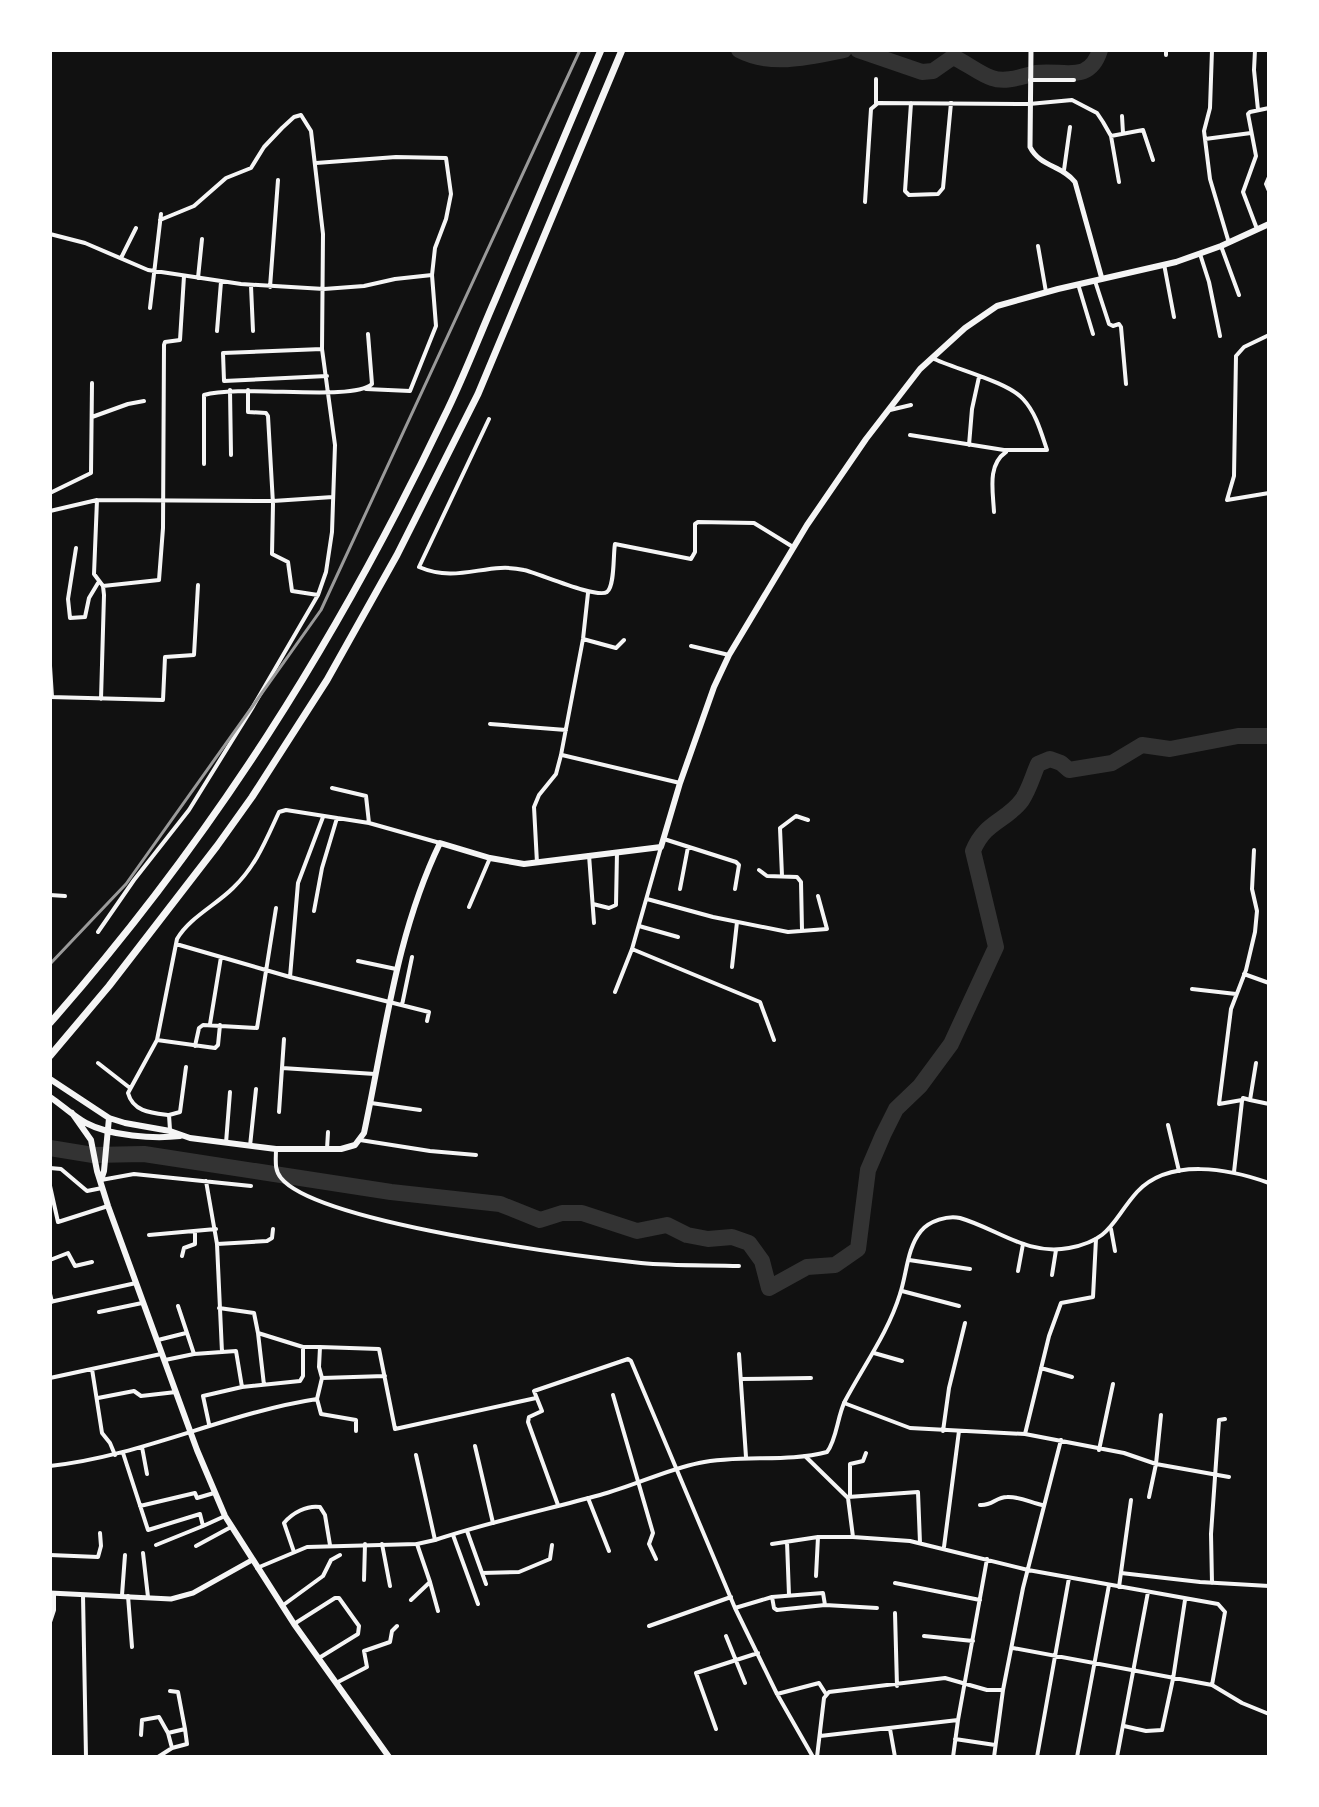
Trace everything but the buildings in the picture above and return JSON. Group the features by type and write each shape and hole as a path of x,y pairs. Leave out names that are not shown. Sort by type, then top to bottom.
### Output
{"highway":[{"path":"50,1023 92,975 206,829 310,670 380,546 445,415 601,50"},
{"path":"50,1056 118,975 217,846 327,680 397,555 478,394 622,50"}],"main road":[{"path":"1031,50 1029,104 1032,151 1042,162 1064,170 1078,188 1099,280"},
{"path":"50,1097 87,1124 107,1132 161,1138 180,1136 276,1149 348,1148 360,1140 371,1103 396,969 422,879 440,843 507,862 537,863 661,847 714,687 729,655 793,547 913,377 965,328 997,306 1200,254 1269,225"},
{"path":"50,1079 109,1118 180,1136"},
{"path":"72,1113 94,1146 108,1206 190,1431 225,1516 294,1624 389,1757"},
{"path":"100,1171 109,1118"},
{"path":"52,1593 171,1599 193,1593 252,1560"}],"street":[{"path":"1212,50 1210,108 1204,131 1210,179 1239,295"},
{"path":"1255,50 1258,110"},
{"path":"1030,76 1074,80"},
{"path":"876,79 876,104"},
{"path":"865,202 871,109 876,104 1029,104 1072,100 1097,113 1111,136 1119,182"},
{"path":"911,103 905,191 909,195 938,194 943,188 951,103"},
{"path":"1257,229 1243,192 1256,156 1248,114 1269,108"},
{"path":"98,932 189,810 251,710 318,595 330,551 335,445 322,349 323,234 316,163 311,131 305,118 299,115 264,147 250,168 226,178 194,206 161,217 150,308"},
{"path":"1122,116 1123,133"},
{"path":"1064,170 1070,127"},
{"path":"1111,136 1143,130 1153,160"},
{"path":"1205,139 1252,133"},
{"path":"204,464 203,398 206,394 230,390 410,391 436,326 432,275 435,248 451,194 446,158 396,157 316,163"},
{"path":"1269,177 1266,184 1269,191"},
{"path":"270,287 278,180"},
{"path":"121,258 136,228"},
{"path":"50,234 85,243 135,266 221,282 322,288 364,286 432,275"},
{"path":"198,278 202,239"},
{"path":"1038,246 1046,292"},
{"path":"1200,254 1220,336"},
{"path":"1164,264 1174,317"},
{"path":"76,548 68,599 70,618 85,617 89,600 101,584 159,580 164,345 167,341 180,340 184,276"},
{"path":"1099,280 1109,324 1119,324 1121,327 1126,384"},
{"path":"217,331 221,282"},
{"path":"1078,284 1093,334"},
{"path":"251,285 253,331"},
{"path":"366,389 372,384 368,334"},
{"path":"1269,335 1244,347 1236,356 1234,476 1227,500 1269,493"},
{"path":"322,349 223,353 224,381 327,376"},
{"path":"910,435 1009,450 1047,450 1034,413 1023,398 979,376 932,358"},
{"path":"969,445 979,376"},
{"path":"254,380 255,390"},
{"path":"50,493 91,473 92,383"},
{"path":"230,390 231,455"},
{"path":"248,390 248,412 268,415 273,501 272,554 288,562 293,591 318,595"},
{"path":"92,417 144,401"},
{"path":"888,410 911,405"},
{"path":"489,419 419,567 436,574 459,575 514,567 544,574 588,593 605,593 608,591 616,543 693,558 695,526 698,522 754,523 793,547"},
{"path":"994,512 993,470 996,460 1009,450"},
{"path":"50,511 97,500 273,501 333,497"},
{"path":"97,500 94,574 101,584 104,634 101,699"},
{"path":"50,666 51,697 163,700 165,657 194,655 198,585"},
{"path":"537,863 534,807 539,795 556,774 561,755 583,639 588,593"},
{"path":"583,639 616,648 624,640"},
{"path":"691,646 729,655"},
{"path":"490,724 566,730"},
{"path":"561,755 680,783"},
{"path":"332,788 366,796 369,823"},
{"path":"186,1067 179,1114 169,1115 137,1108 128,1098 130,1088 157,1040 176,944 183,930 247,873 263,848 279,812 286,810 369,823 440,843"},
{"path":"782,876 780,828 796,816 808,820"},
{"path":"290,977 298,883 323,817"},
{"path":"314,911 322,868 337,818"},
{"path":"664,839 739,864 735,889"},
{"path":"615,992 632,949 661,847"},
{"path":"680,889 688,847"},
{"path":"1254,850 1252,889 1257,911 1255,932 1229,1017 1219,1104 1242,1100 1269,1104"},
{"path":"593,904 612,908 616,905 617,851"},
{"path":"589,855 594,923"},
{"path":"469,907 490,858"},
{"path":"759,870 767,876 797,877 801,882 802,930"},
{"path":"50,895 65,896"},
{"path":"647,899 788,932 827,929 818,896"},
{"path":"195,1046 200,1027 210,1024 257,1028 276,908"},
{"path":"732,967 737,922"},
{"path":"639,926 678,937"},
{"path":"176,944 429,1012 427,1021"},
{"path":"632,949 760,1002 774,1040"},
{"path":"210,1024 221,957"},
{"path":"402,1005 412,957"},
{"path":"358,961 396,969"},
{"path":"1244,974 1269,983"},
{"path":"1192,989 1236,994"},
{"path":"157,1040 218,1047 220,1025"},
{"path":"279,1112 284,1039"},
{"path":"98,1063 130,1088"},
{"path":"1250,1100 1256,1063"},
{"path":"282,1068 377,1074"},
{"path":"250,1146 256,1089"},
{"path":"226,1143 230,1092"},
{"path":"1234,1172 1242,1100"},
{"path":"371,1103 420,1110"},
{"path":"169,1115 170,1131"},
{"path":"1168,1125 1179,1171"},
{"path":"327,1149 328,1132"},
{"path":"360,1140 476,1155"},
{"path":"276,1149 276,1167 286,1184 346,1212 511,1245 644,1263 739,1266"},
{"path":"50,1168 63,1170 87,1191 103,1188"},
{"path":"257,1568 307,1547 417,1544 435,1540 588,1498 701,1462 805,1456 829,1451 844,1403 885,1334 923,1228 944,1219 960,1218 1023,1244 1056,1250 1096,1239 1111,1229 1140,1189 1179,1171 1207,1169 1234,1172 1269,1183"},
{"path":"101,1180 134,1174 251,1186"},
{"path":"206,1181 216,1229 222,1352"},
{"path":"50,1186 58,1222"},
{"path":"50,1222 108,1206"},
{"path":"149,1235 216,1229"},
{"path":"217,1244 267,1241 272,1238 273,1229"},
{"path":"1111,1229 1115,1251"},
{"path":"182,1256 184,1248 195,1244 195,1231"},
{"path":"1025,1434 1061,1302 1093,1297 1096,1239"},
{"path":"1018,1271 1023,1244"},
{"path":"1052,1275 1056,1250"},
{"path":"50,1260 68,1253 75,1266 92,1262"},
{"path":"909,1260 970,1269"},
{"path":"50,1294 51,1302 138,1282"},
{"path":"902,1291 959,1306"},
{"path":"99,1312 145,1302"},
{"path":"178,1306 194,1354"},
{"path":"219,1308 254,1313 264,1385"},
{"path":"943,1431 949,1388 965,1323"},
{"path":"158,1340 186,1333"},
{"path":"258,1333 303,1347 379,1349 395,1429 536,1398"},
{"path":"209,1424 203,1396 242,1387 302,1380 303,1347"},
{"path":"320,1347 322,1378 317,1399 321,1414 356,1420 356,1431"},
{"path":"50,1378 164,1357 236,1351 242,1387"},
{"path":"874,1353 902,1361"},
{"path":"739,1354 746,1457"},
{"path":"558,1505 528,1422 529,1417 542,1412 535,1390 628,1359 635,1365 735,1608 777,1694 815,1757"},
{"path":"1041,1368 1072,1377"},
{"path":"92,1369 102,1433 115,1455"},
{"path":"322,1378 385,1376"},
{"path":"741,1379 811,1378"},
{"path":"1099,1450 1113,1384"},
{"path":"97,1398 134,1391 141,1396 176,1392"},
{"path":"613,1395 653,1534 650,1546 656,1559"},
{"path":"50,1466 123,1453 209,1424 284,1404 317,1399"},
{"path":"844,1403 910,1428 1025,1434 1229,1477"},
{"path":"1149,1497 1161,1415"},
{"path":"1212,1583 1211,1534 1219,1420 1225,1419"},
{"path":"944,1548 959,1431"},
{"path":"994,1757 1003,1690 1028,1570 1042,1505 1061,1440"},
{"path":"475,1446 493,1523"},
{"path":"142,1447 147,1474"},
{"path":"123,1453 148,1530 199,1513 203,1526"},
{"path":"853,1537 850,1464 863,1461 866,1453"},
{"path":"416,1455 435,1540"},
{"path":"805,1456 849,1497 918,1492 920,1543"},
{"path":"140,1506 195,1493 197,1498 214,1493"},
{"path":"980,1505 990,1506 1008,1497 1042,1505"},
{"path":"588,1498 609,1551"},
{"path":"1119,1587 1131,1500"},
{"path":"294,1552 284,1523 294,1514 315,1506 320,1507 325,1515 330,1545"},
{"path":"156,1545 225,1516"},
{"path":"196,1546 231,1527"},
{"path":"467,1531 486,1584"},
{"path":"50,1555 98,1557 100,1533"},
{"path":"453,1535 478,1604"},
{"path":"816,1576 818,1537"},
{"path":"772,1544 818,1537 920,1543 1028,1570 1218,1604 1225,1612 1212,1685"},
{"path":"787,1542 789,1595"},
{"path":"364,1580 365,1544"},
{"path":"382,1544 390,1586"},
{"path":"417,1544 438,1611"},
{"path":"482,1573 519,1572 534,1567 550,1559 552,1545"},
{"path":"143,1553 148,1597"},
{"path":"125,1555 125,1596 132,1647"},
{"path":"282,1606 323,1576 331,1560 340,1555"},
{"path":"953,1757 987,1559"},
{"path":"1121,1573 1269,1586"},
{"path":"1037,1757 1069,1578"},
{"path":"411,1600 430,1582"},
{"path":"895,1583 980,1600"},
{"path":"1077,1757 1109,1585"},
{"path":"1117,1757 1148,1592"},
{"path":"50,1622 54,1610 52,1593"},
{"path":"735,1608 772,1597 823,1593 825,1605"},
{"path":"83,1594 86,1757"},
{"path":"649,1626 731,1597"},
{"path":"772,1597 777,1610 825,1605 877,1608"},
{"path":"294,1624 339,1598 359,1626 359,1632 319,1658"},
{"path":"1124,1726 1146,1731 1162,1730 1185,1600"},
{"path":"895,1613 897,1686"},
{"path":"336,1683 367,1667 364,1651 390,1642 392,1631 397,1626"},
{"path":"726,1636 745,1683"},
{"path":"924,1636 973,1641"},
{"path":"1013,1648 1212,1685 1242,1703 1269,1714"},
{"path":"716,1729 696,1673 758,1653"},
{"path":"826,1694 945,1678 987,1690 1003,1690"},
{"path":"777,1694 819,1683 826,1694 815,1757"},
{"path":"158,1757 172,1748 187,1744 179,1694 170,1691"},
{"path":"141,1735 142,1720 159,1717 172,1748"},
{"path":"820,1736 958,1720"},
{"path":"168,1733 185,1729"},
{"path":"890,1729 895,1757"},
{"path":"955,1739 995,1745"}],"waterway":[{"path":"739,50 777,59 804,58 844,50"},
{"path":"858,50 922,72 933,71 953,57 988,76 1003,80 1036,73 1082,72 1095,61 1100,50"},
{"path":"50,1148 93,1155 144,1154 391,1192 500,1204 540,1220 562,1213 582,1213 637,1231 667,1225 687,1235 708,1239 732,1237 749,1243 762,1261 769,1288 807,1267 835,1265 858,1249 868,1170 883,1135 896,1109 920,1086 951,1044 996,947 973,851 984,833 1022,800 1038,764 1050,759 1069,770 1112,763 1142,745 1170,749 1238,736 1269,736"}],"railway":[{"path":"50,964 126,884 321,610 580,50"}]}
